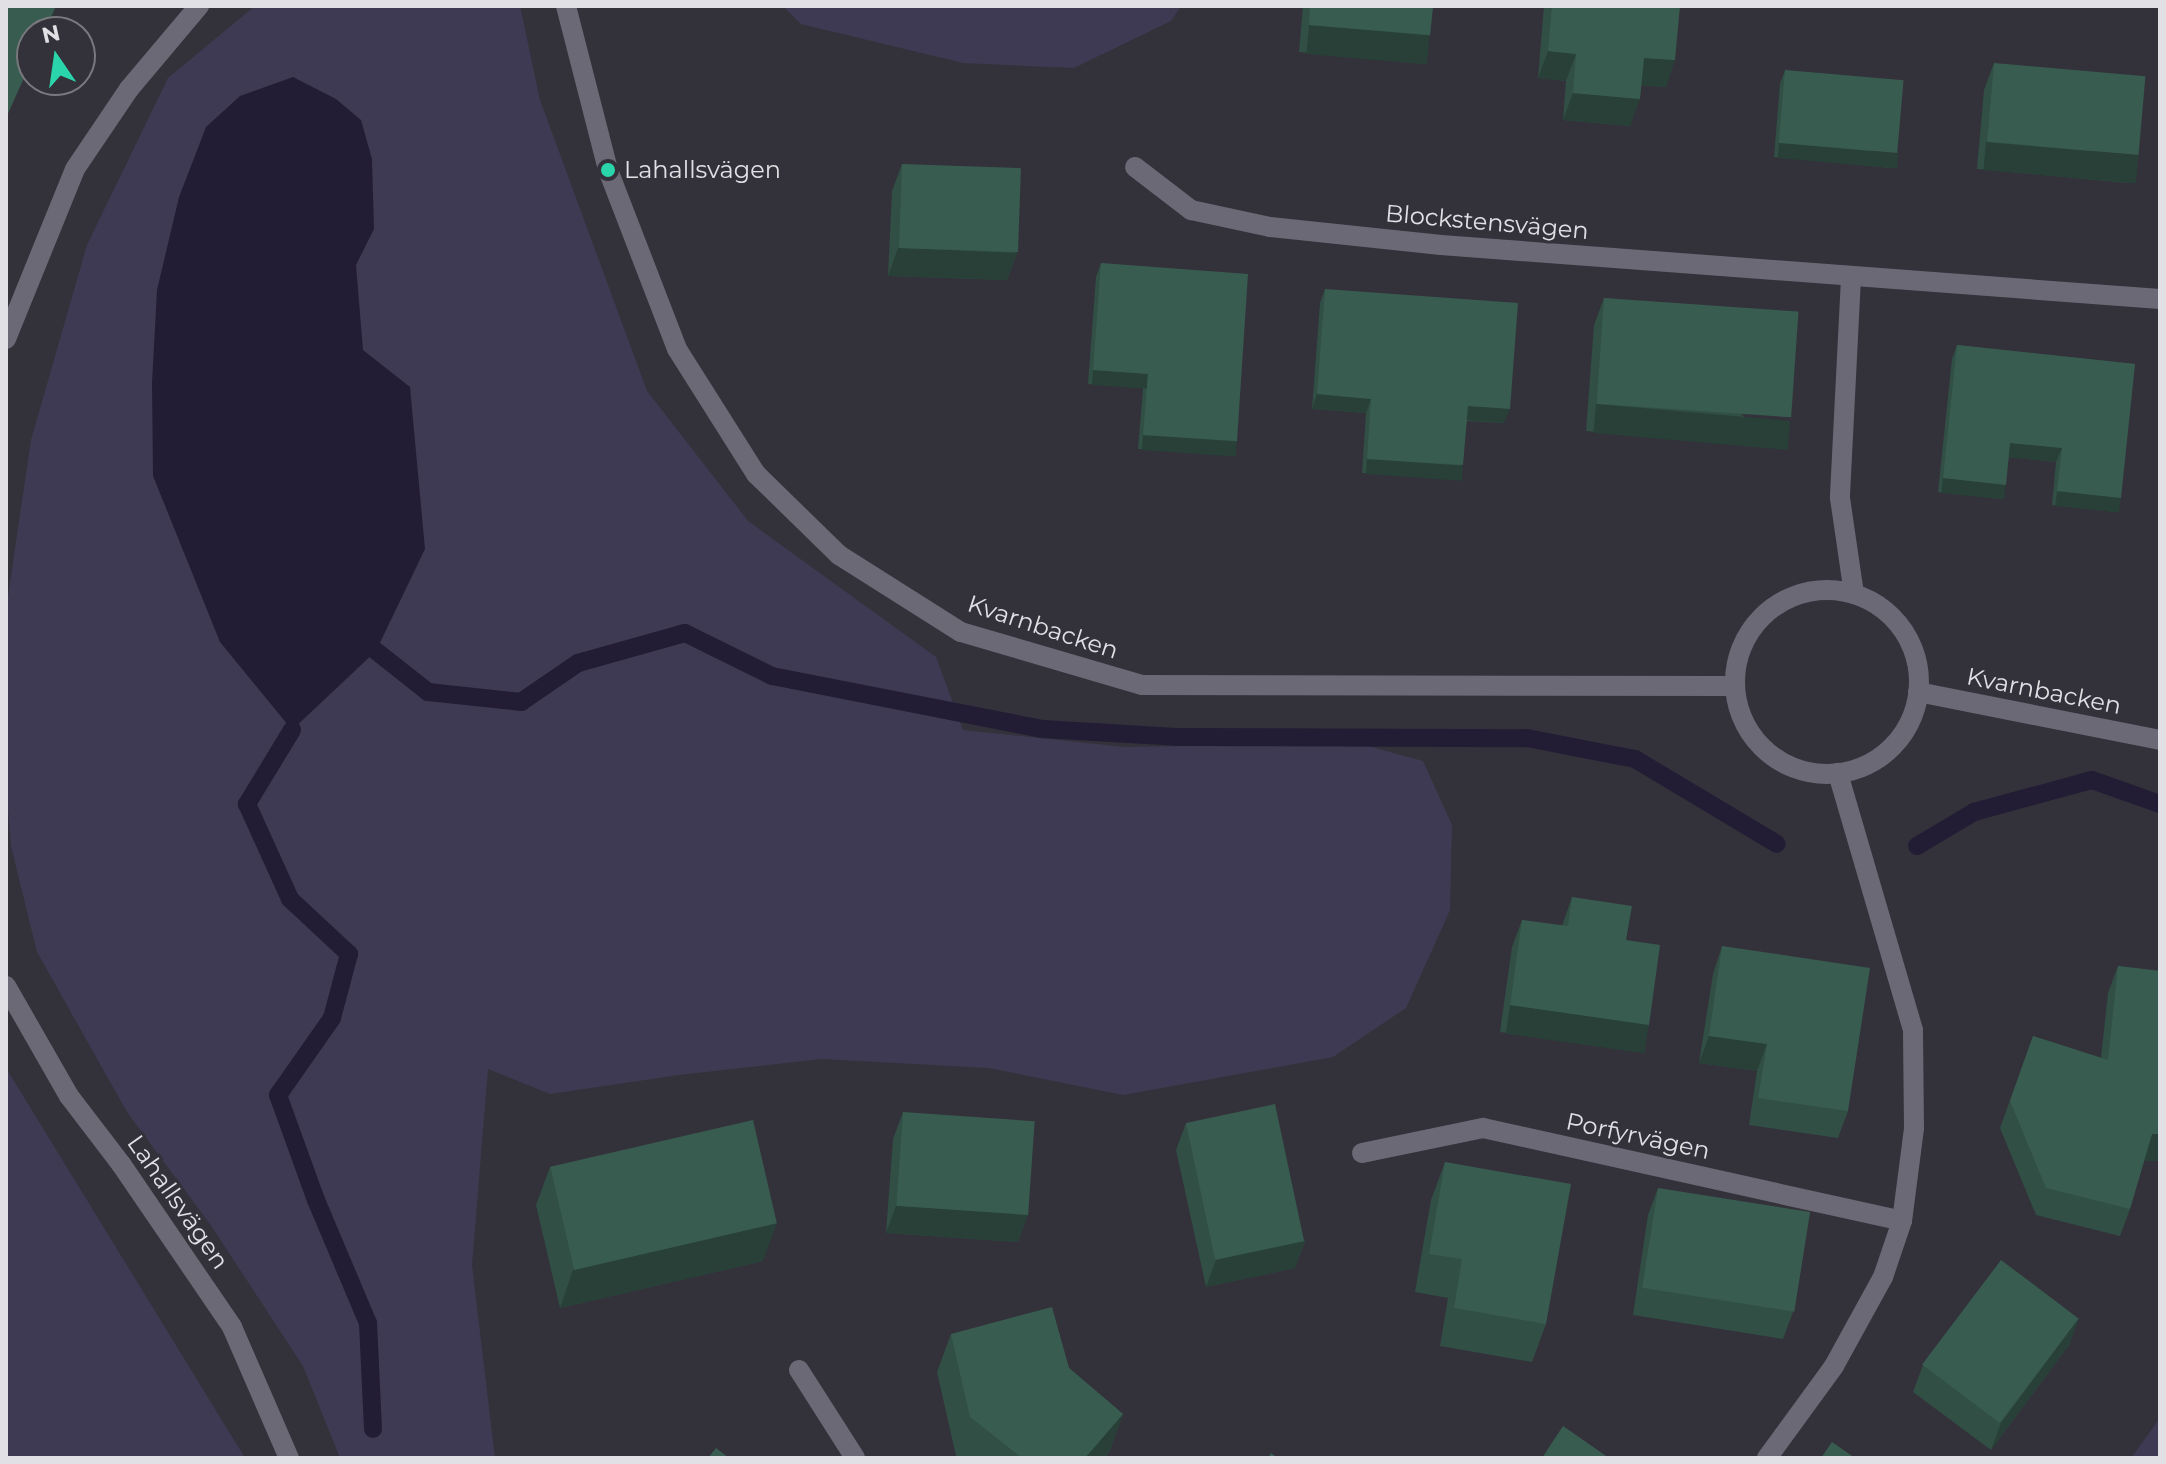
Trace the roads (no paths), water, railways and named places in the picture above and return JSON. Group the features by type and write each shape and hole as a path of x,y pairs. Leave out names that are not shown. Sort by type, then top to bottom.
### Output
{"street":[{"path":"6,339 75,169 129,89 199,6"},
{"name":"Kvarnbacken","path":"566,6 608,170 677,349 756,474 839,555 961,632 1142,685 1732,686"},
{"name":"Blockstensvägen","path":"1135,167 1191,210 1270,227 1457,247 2160,299"},
{"path":"1851,278 1840,498 1854,594"},
{"path":"1812,591 1854,594 1890,616 1904,632 1918,671 1914,710 1898,740 1871,762 1838,773 1803,771 1771,755 1748,729 1732,686 1746,639 1773,608 1812,591"},
{"name":"Kvarnbacken","path":"1918,692 2160,740"},
{"path":"1767,1458 1834,1366 1883,1277 1902,1221 1914,1128 1913,1030 1838,773"},
{"name":"Lahallsvägen","path":"6,986 69,1096 121,1164 232,1327 289,1458"},
{"name":"Porfyrvägen","path":"1362,1153 1483,1128 1902,1221"},
{"path":"799,1370 855,1458"}],"waterway":[{"path":"376,651 428,692 521,702 578,663 685,633 772,676 1043,729 1176,737 1527,738 1635,759 1777,844"},
{"path":"292,730 247,804 290,899 349,954 332,1018 278,1095 316,1200 368,1323 373,1429"},
{"path":"1917,846 1974,812 2092,780 2160,804"}],"place":[{"name":"Lahallsvägen","path":"608,170"}]}
